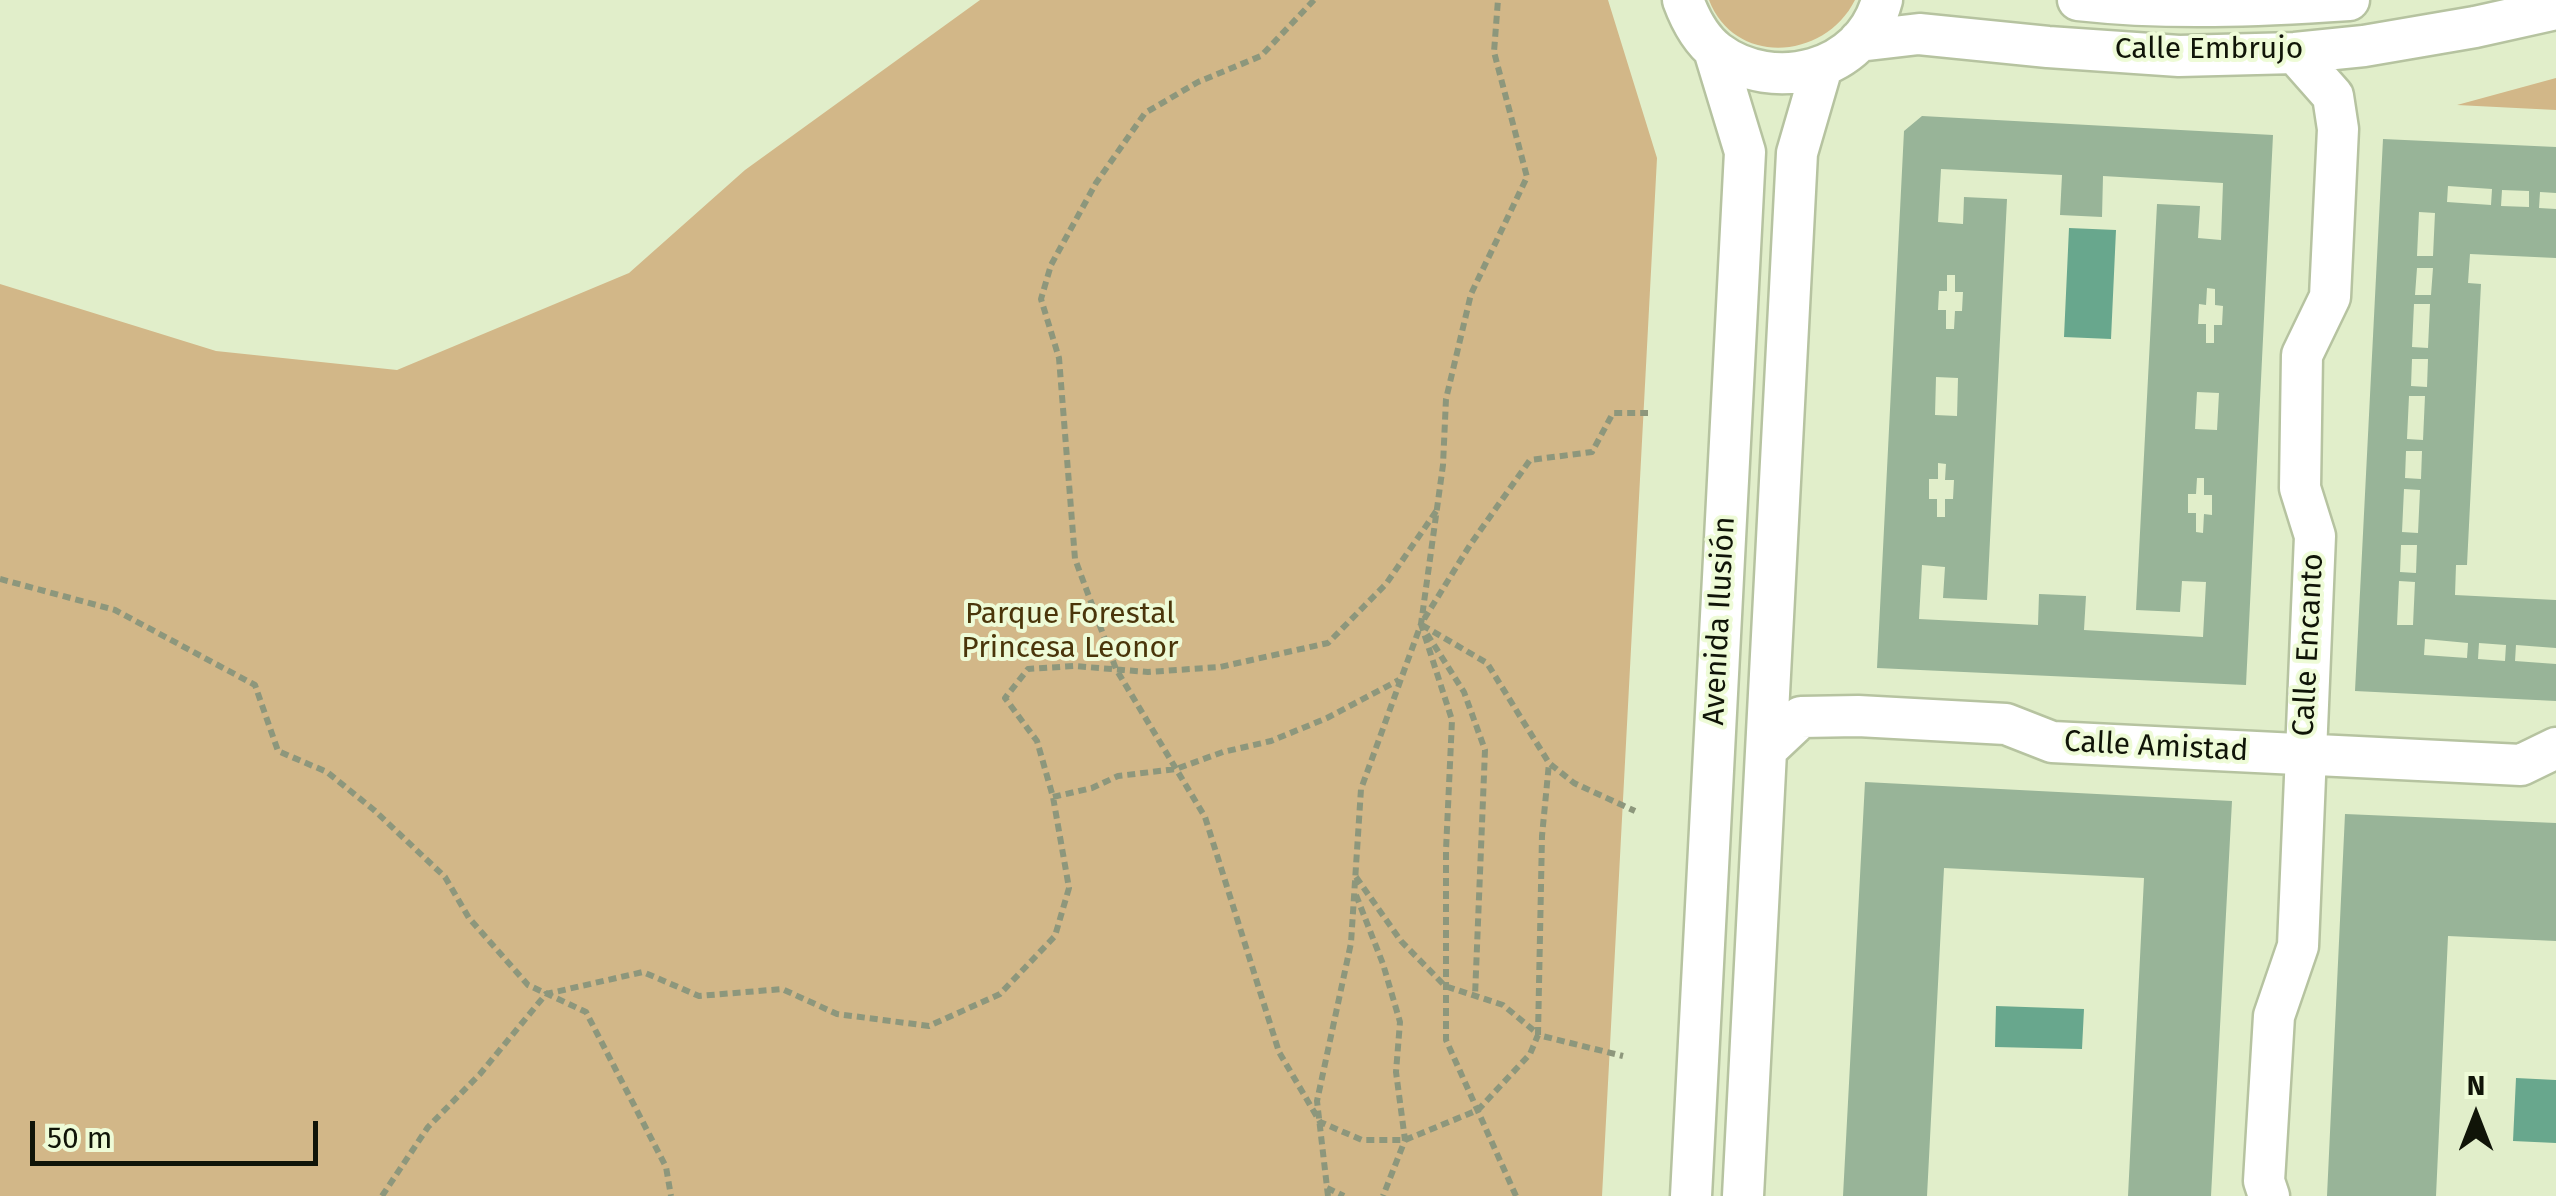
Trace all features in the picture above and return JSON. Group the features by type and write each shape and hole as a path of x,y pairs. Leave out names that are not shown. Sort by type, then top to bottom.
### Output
{"street":[{"path":"1683,0 1691,22 1714,50 1738,65 1766,74 1794,74 1822,67 1842,56 1859,42 1882,0"},
{"name":"Calle Embrujo","path":"2078,0 2131,6 2244,7 2349,0"},
{"name":"Calle Embrujo","path":"1859,42 1918,34 2178,56 2295,53 2475,28 2556,9"},
{"name":"Avenida Ilusión","path":"1690,1196 1745,152 1714,50"},
{"name":"Calle Encanto","path":"2269,1196 2264,1181 2274,1016 2298,946 2315,536 2300,488 2302,355 2330,297 2338,129 2333,96 2295,53"},
{"name":"Avenida Ilusión","path":"1744,1196 1797,154 1822,67"},
{"name":"Calle Amistad","path":"1768,749 1801,718 1858,716 2006,724 2052,742 2520,766 2556,748"}],"path":[{"path":"1314,0 1260,56 1198,82 1146,113 1096,184 1051,265 1040,298 1059,358 1075,559 1116,670 1206,817 1279,1052 1320,1122 1362,1140 1406,1140 1478,1110 1530,1054 1538,1035 1542,836 1549,763"},
{"path":"1498,0 1494,52 1528,177 1471,294 1446,399 1443,466 1421,624 1452,720 1446,850 1446,1040 1516,1196"},
{"path":"1344,1196 1328,1192 1317,1101 1351,943 1361,789 1421,624 1500,499 1530,460 1592,452 1613,413 1648,413"},
{"path":"382,1196 428,1128 480,1074 546,994 643,972 699,996 782,989 837,1014 929,1026 1000,994 1055,936 1069,888 1053,798 1037,741 1006,698 1028,670 1074,666 1148,672 1220,667 1328,642 1386,584 1437,510"},
{"path":"0,579 115,610 255,686 278,751 328,772 374,810 445,877 469,918 528,985 586,1012 666,1167 670,1196"},
{"path":"1421,624 1487,663 1549,763 1574,783 1635,812"},
{"path":"1421,624 1464,692 1485,750 1475,996"},
{"path":"1053,798 1092,788 1118,776 1176,768 1271,741 1328,718 1400,680"},
{"path":"1355,876 1401,941 1446,986 1504,1004 1538,1035 1623,1056"},
{"path":"1354,891 1384,964 1400,1022 1396,1072 1406,1140 1383,1196"}],"green space":[{"name":"Parque Forestal Princesa Leonor","path":"980,0 1608,0 1657,158 1602,1196 0,1196 0,284 216,351 397,370 629,273 745,170"},
{"path":"1709,0 1855,0 1841,20 1823,35 1780,48 1739,37 1722,22"},
{"path":"2556,78 2556,110 2457,105"}],"shaded area":[{"path":"2069,228 2116,230 2111,339 2064,337"},
{"path":"1996,1006 2084,1009 2082,1049 1995,1047"},
{"path":"2516,1078 2556,1080 2556,1143 2513,1141"}],"building":[{"path":"1922,116 2273,135 2246,685 1877,668 1904,131","holes":["1941,169 2062,175 2060,215 2102,217 2103,176 2223,183 2221,240 2198,238 2200,206 2157,204 2136,610 2180,612 2182,581 2206,582 2203,637 2084,630 2086,596 2039,594 2038,625 1919,619 1922,565 1945,567 1943,598 1987,600 2007,199 1964,197 1963,224 1938,222","1947,275 1955,275 1955,292 1963,292 1962,311 1955,311 1954,329 1946,329 1946,310 1938,310 1939,291 1947,291","2207,288 2215,289 2215,305 2223,306 2222,325 2214,325 2214,343 2206,343 2206,324 2198,324 2199,304 2206,305","1936,377 1958,378 1957,416 1935,415","2197,392 2219,393 2217,430 2195,429","1938,463 1946,464 1945,480 1954,480 1953,499 1945,499 1945,517 1937,517 1937,499 1929,499 1929,479 1938,479","2197,478 2204,478 2204,495 2212,495 2212,515 2204,514 2203,533 2196,532 2196,513 2188,513 2188,494 2196,494"]},
{"path":"2383,139 2556,147 2556,193 2540,192 2539,208 2556,209 2556,258 2470,254 2468,283 2481,284 2467,565 2456,565 2455,595 2556,600 2556,648 2516,645 2515,661 2556,664 2556,701 2355,691","holes":["2448,186 2492,189 2491,205 2447,202","2502,190 2529,191 2529,207 2501,206","2419,212 2435,213 2433,256 2417,256","2417,268 2433,268 2431,295 2415,295","2414,304 2430,304 2428,348 2412,347","2412,359 2428,359 2427,387 2411,386","2409,396 2425,396 2423,440 2407,439","2406,451 2422,451 2421,479 2405,478","2404,489 2420,490 2418,533 2402,532","2401,545 2417,545 2416,573 2400,572","2399,581 2415,582 2413,625 2397,625","2425,639 2468,643 2467,658 2424,655","2479,643 2506,645 2505,661 2478,659"]},
{"path":"1865,782 2232,801 2211,1196 2128,1196 2144,878 1944,868 1927,1196 1843,1196"},
{"path":"2345,814 2556,823 2556,941 2448,936 2436,1196 2327,1196"}]}
